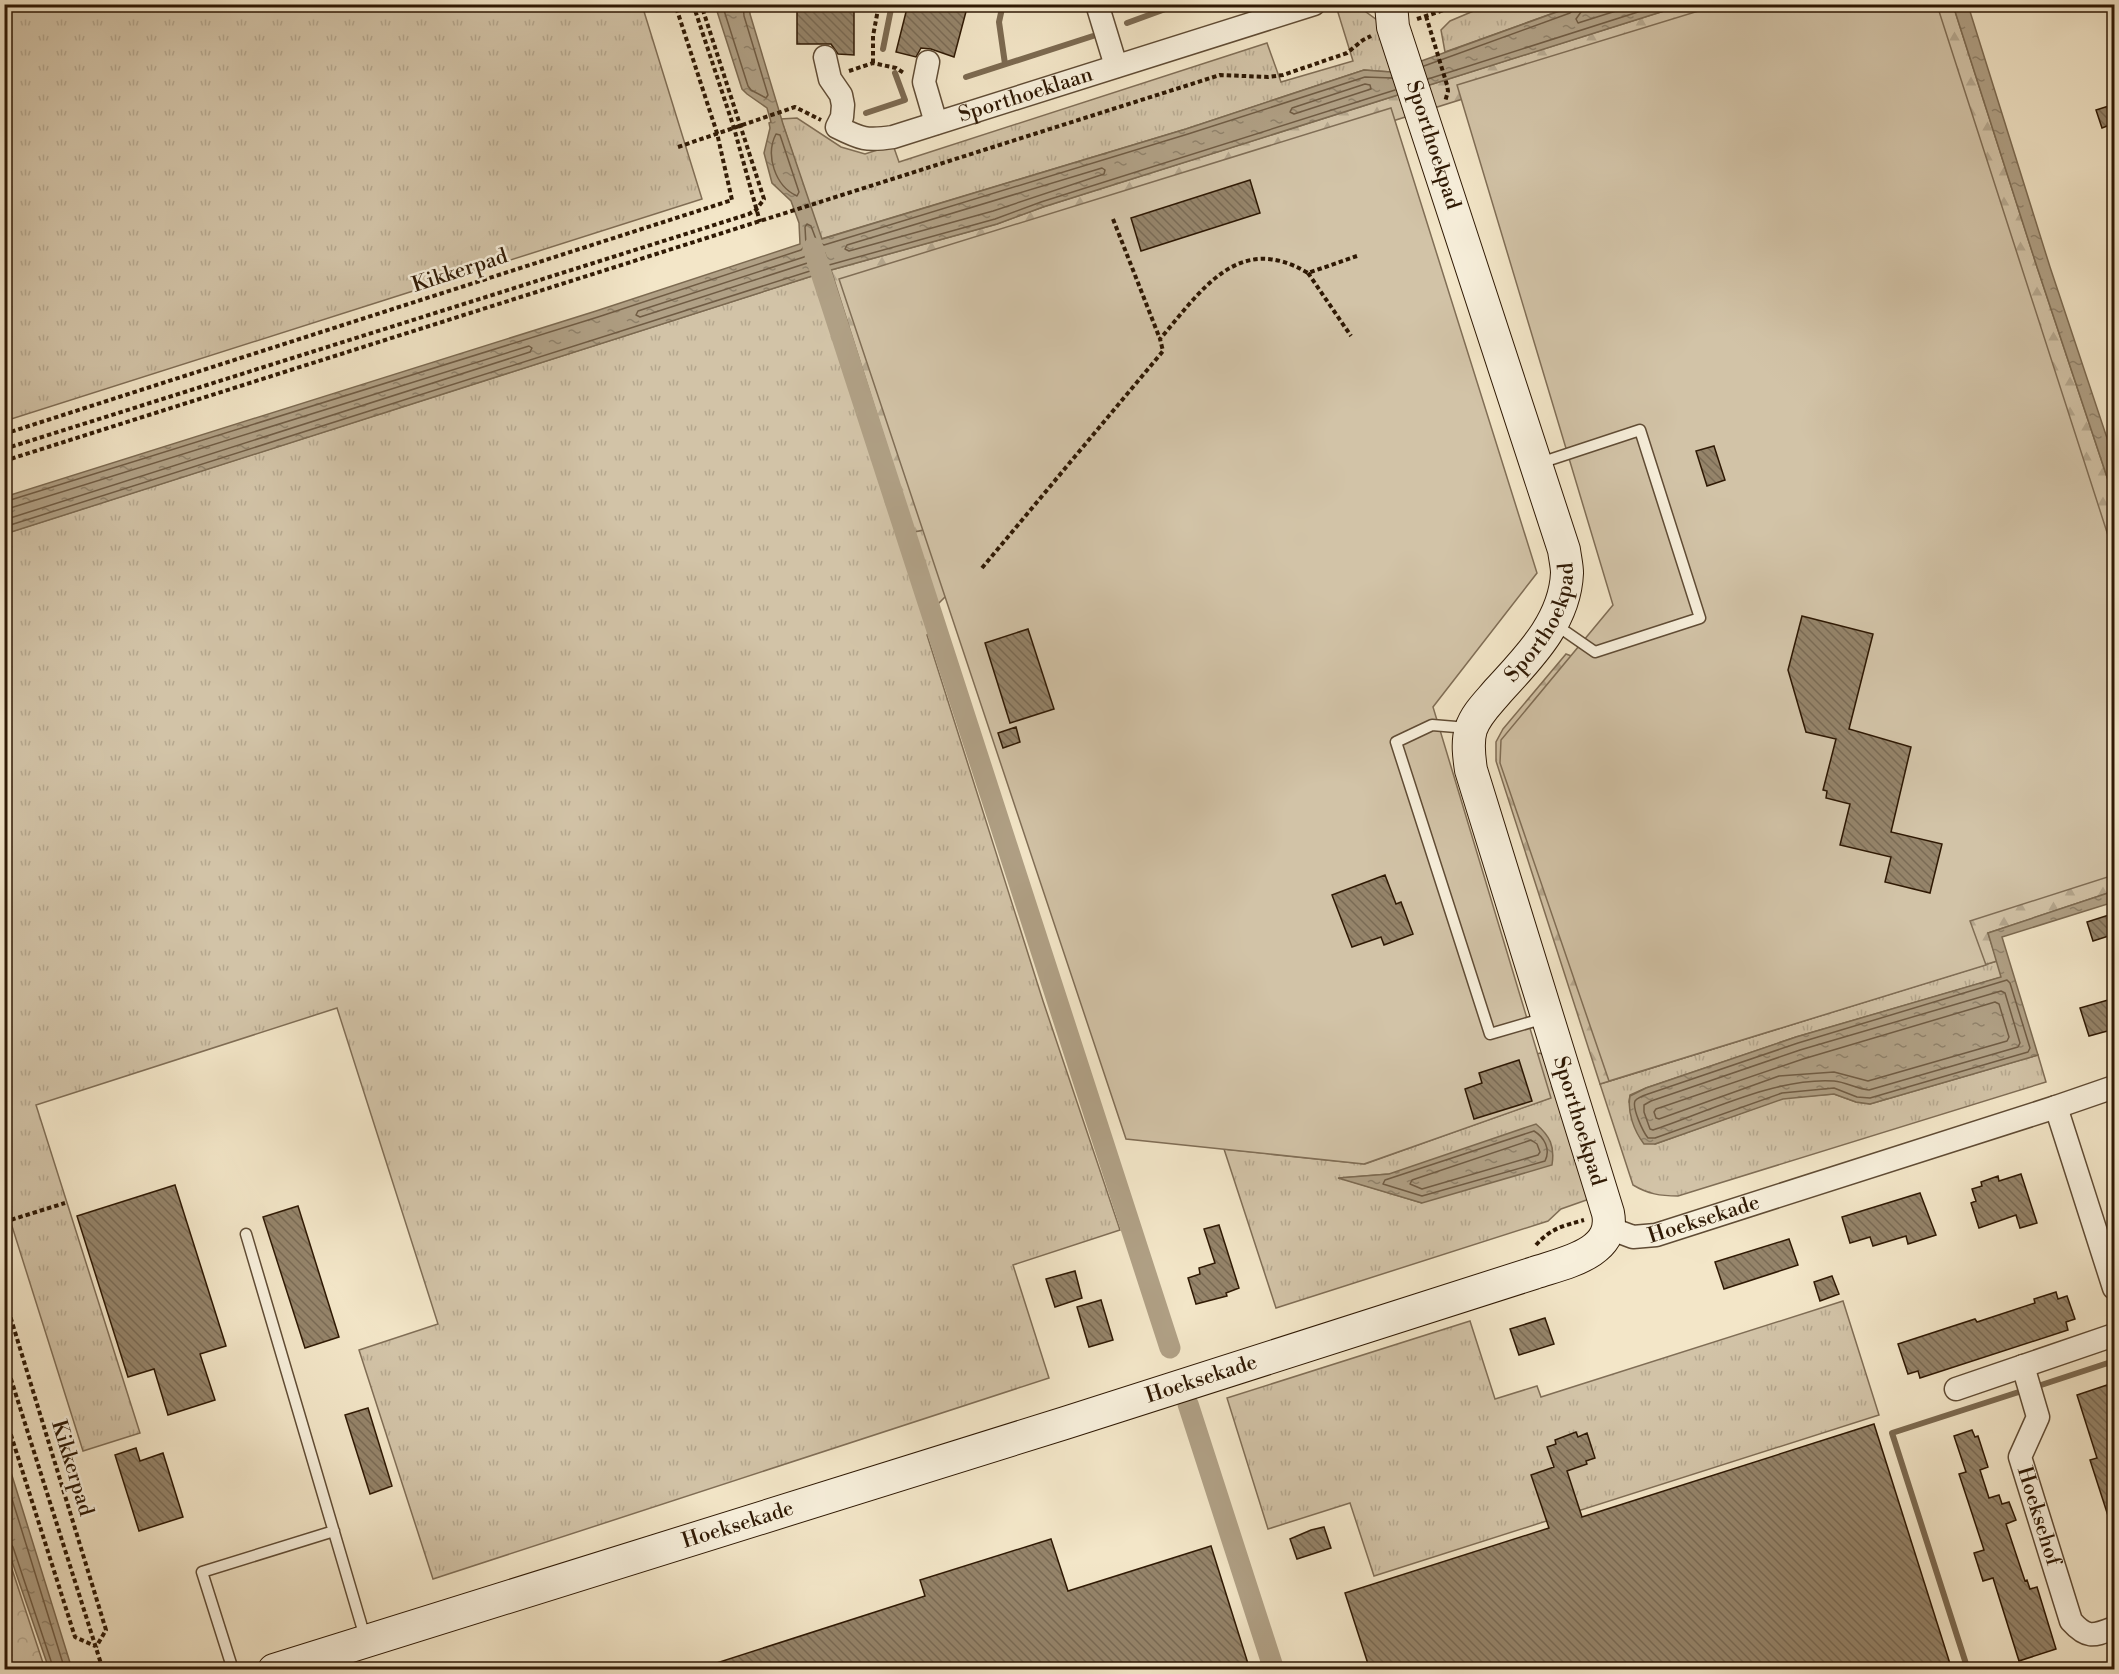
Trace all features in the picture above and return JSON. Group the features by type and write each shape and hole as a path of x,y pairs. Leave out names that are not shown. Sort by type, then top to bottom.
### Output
{"street":[{"name":"Sporthoeklaan","path":"1097,4 1116,66"},
{"name":"Sporthoeklaan","path":"837,127 862,139 873,140 893,136 1116,66 1268,11 1314,4"},
{"name":"Sporthoekpad","path":"1392,16 1564,550 1567,572 1564,593 1553,623 1536,650 1480,711 1471,728 1468,747 1471,770 1608,1213 1609,1228"},
{"path":"827,64 843,105 842,117 837,127"},
{"name":"Sporthoeklaan","path":"926,72 936,123"},
{"name":"Hoeksekade","path":"274,1670 1065,1423 1534,1273 1586,1255 1604,1239 1609,1228 1633,1237 1662,1234 2115,1087"},
{"path":"2056,1107 2115,1288"},
{"path":"1956,1389 2027,1381 2115,1335"},
{"name":"Hoeksehof","path":"2027,1381 2038,1417 2020,1457 2072,1621 2081,1631 2094,1636 2115,1628"}],"lane":[{"path":"1536,464 1640,430 1700,618 1595,651 1572,638 1553,623"},
{"path":"1471,728 1432,725 1396,742 1490,1034 1547,1018"},
{"path":"246,1234 366,1641"},
{"path":"233,1670 202,1572 334,1531"}],"path":[{"name":"Kikkerpad","path":"4,434 732,200 717,134 675,4"},
{"path":"693,4 734,128 760,222"},
{"path":"701,4 764,199 756,210"},
{"path":"873,63 873,36 879,4"},
{"path":"1426,16 1462,4"},
{"name":"Kikkerpad","path":"4,461 1220,75 1268,77 1283,75 1347,53 1392,16 1426,16"},
{"name":"Sporthoekpad","path":"1426,16 1447,85"},
{"path":"827,64 854,71 873,63 896,68 907,76 918,78 926,72"},
{"path":"678,147 795,107 837,127"},
{"name":"Kikkerpad","path":"4,449 726,222 756,210"},
{"path":"982,568 1164,351 1113,219"},
{"path":"1308,273 1357,256"},
{"path":"1160,339 1203,288 1241,262 1255,258 1280,260 1293,264 1308,273 1351,336"},
{"path":"4,1222 65,1203"},
{"name":"Kikkerpad","path":"4,1296 106,1630 96,1647"},
{"name":"Kikkerpad","path":"4,1357 103,1670"},
{"path":"4,1413 75,1637 96,1647"}],"green space":[{"path":"1490,4 1576,5 1445,52 1441,30 1450,21"},
{"path":"4,5 642,5 702,199 5,421"},
{"path":"1683,5 1762,5 1380,125 942,526 914,532 831,270 997,224 1043,207"},
{"path":"1718,5 1937,5 2114,554 2114,875 1970,921 1986,965 1609,1081 1500,763 1501,740 1613,605 1457,85"},
{"path":"1930,5 1953,5 2114,498 2114,589"},
{"path":"1336,6 1359,7 1377,20 1391,72 1364,70 1186,129 821,239 781,119 797,118 841,147 865,154 893,145 899,162 1267,43 1281,82 1353,61"},
{"path":"1391,108 1537,573 1433,707 1551,1098 1364,1164 1126,1139 839,279"},
{"path":"831,270 913,532 942,526 957,585 937,605 945,629 927,635 1043,1001 1120,1230 1013,1265 1049,1378 433,1579 359,1350 438,1324 337,1008 36,1105 140,1433 83,1451 5,1204 4,534"},
{"path":"1566,654 1574,657 1861,955 2114,853 2114,891 1988,933 1997,961 1600,1084 1496,761 1496,742 1503,729"},
{"path":"1997,961 2002,977 1796,1037 1646,1088 1630,1095 1629,1102 1655,1144 1783,1098 1834,1094 1856,1102 1870,1104 2038,1055 2046,1082 1678,1196 1654,1194 1633,1185 1600,1084"},
{"path":"1540,1053 1548,1059 1595,1197 1561,1209 1548,1221 1276,1308 1224,1149 1365,1164 1550,1098 1537,1054","holes":["1389,1174 1422,1203 1340,1178"]},
{"path":"1843,1301 1879,1415 1374,1576 1350,1503 1268,1529 1227,1398 1470,1321 1495,1399 1537,1386 1541,1397"},
{"path":"5,1548 45,1669 5,1669"}],"water":[{"path":"715,5 749,5 783,124 822,239 1186,129 1364,70 1391,72 1576,5 1683,5 1043,207 997,224 831,270 5,534 4,497 596,311 800,244 799,223 791,201 772,183 764,153 771,122 767,108 742,89"},
{"path":"1953,5 1968,5 2050,267 2114,459 2114,498 2037,267"},
{"path":"2114,891 2114,902 2002,937 2038,1055 1870,1104 1856,1102 1834,1094 1783,1099 1655,1144 1644,1144 1637,1133 1630,1115 1630,1096 1646,1088 1796,1037 2001,977 1988,933"},
{"path":"1536,1124 1550,1142 1553,1152 1552,1165 1422,1203 1338,1178 1389,1174"},
{"path":"4,1453 72,1669 49,1669 5,1541"}],"building":[{"path":"797,4 854,4 854,55 838,54 831,44 797,44"},
{"path":"908,4 968,4 954,57 921,48 916,57 896,52"},
{"path":"2115,104 2115,123 2102,128 2096,110"},
{"path":"1250,180 1260,213 1141,251 1131,218"},
{"path":"1714,446 1725,480 1707,486 1696,451"},
{"path":"1802,616 1873,634 1849,729 1911,747 1891,832 1942,844 1930,893 1885,882 1891,857 1840,845 1850,804 1826,798 1827,791 1823,790 1836,739 1806,732 1788,670"},
{"path":"1028,629 1054,709 1010,723 985,643"},
{"path":"1016,727 1020,742 1003,748 998,733"},
{"path":"1385,875 1396,904 1401,902 1413,934 1384,945 1381,937 1352,947 1332,895"},
{"path":"2115,913 2115,934 2093,941 2087,922"},
{"path":"2115,998 2115,1029 2089,1036 2080,1008"},
{"path":"1519,1060 1532,1101 1474,1119 1465,1089 1482,1083 1479,1073"},
{"path":"2021,1174 2037,1223 2020,1228 2016,1215 1979,1228 1971,1203 1976,1201 1972,1189 1982,1186 1981,1182 1998,1176 1999,1181"},
{"path":"175,1185 226,1346 200,1354 215,1400 168,1415 154,1369 128,1377 77,1216"},
{"path":"1920,1193 1936,1235 1908,1244 1906,1236 1873,1246 1870,1237 1850,1243 1842,1217"},
{"path":"298,1206 339,1337 305,1348 263,1217"},
{"path":"1219,1225 1239,1288 1226,1293 1227,1296 1196,1304 1188,1278 1200,1274 1199,1268 1215,1263 1204,1229"},
{"path":"1789,1239 1798,1265 1724,1289 1715,1262"},
{"path":"1075,1271 1082,1298 1055,1307 1046,1279"},
{"path":"1832,1276 1839,1294 1820,1301 1814,1282"},
{"path":"2056,1292 2058,1299 2067,1296 2075,1319 2066,1322 2068,1330 1920,1378 1918,1371 1908,1374 1898,1344 1975,1319 1977,1322 2035,1303 2034,1299"},
{"path":"1101,1300 1113,1340 1089,1347 1077,1307"},
{"path":"1545,1318 1554,1344 1519,1355 1510,1329"},
{"path":"2107,1385 2110,1395 2115,1393 2115,1525 2111,1525 2090,1460 2097,1458 2077,1395"},
{"path":"368,1408 392,1486 370,1494 345,1415"},
{"path":"1874,1424 1952,1670 1370,1670 1345,1593 1549,1528 1531,1475 1554,1467 1547,1447 1556,1444 1555,1440 1576,1432 1578,1437 1587,1433 1595,1458 1586,1461 1587,1464 1567,1471 1582,1517"},
{"path":"1972,1430 1975,1437 1978,1436 1988,1467 1980,1470 1989,1498 1999,1495 2002,1504 2009,1502 2016,1520 2006,1524 2025,1581 2027,1580 2030,1589 2037,1587 2056,1649 2019,1661 1993,1578 1983,1581 1974,1553 1984,1550 1959,1474 1966,1472 1954,1436"},
{"path":"136,1448 140,1461 163,1453 183,1517 139,1531 115,1455"},
{"path":"1324,1527 1331,1548 1297,1559 1290,1539"},
{"path":"1051,1539 1068,1591 1211,1546 1250,1670 707,1670 707,1666 925,1596 920,1580"}],"waterway":[{"path":"883,49 892,4"},
{"path":"1003,4 999,22 1005,64"},
{"path":"1127,23 1179,4"},
{"path":"966,77 1093,36"},
{"path":"866,113 905,100 895,73"},
{"path":"813,248 1170,1348"},
{"path":"2035,1387 2114,1361"},
{"path":"1968,1670 1892,1433 2025,1390"},
{"path":"1188,1404 1274,1670"}]}
